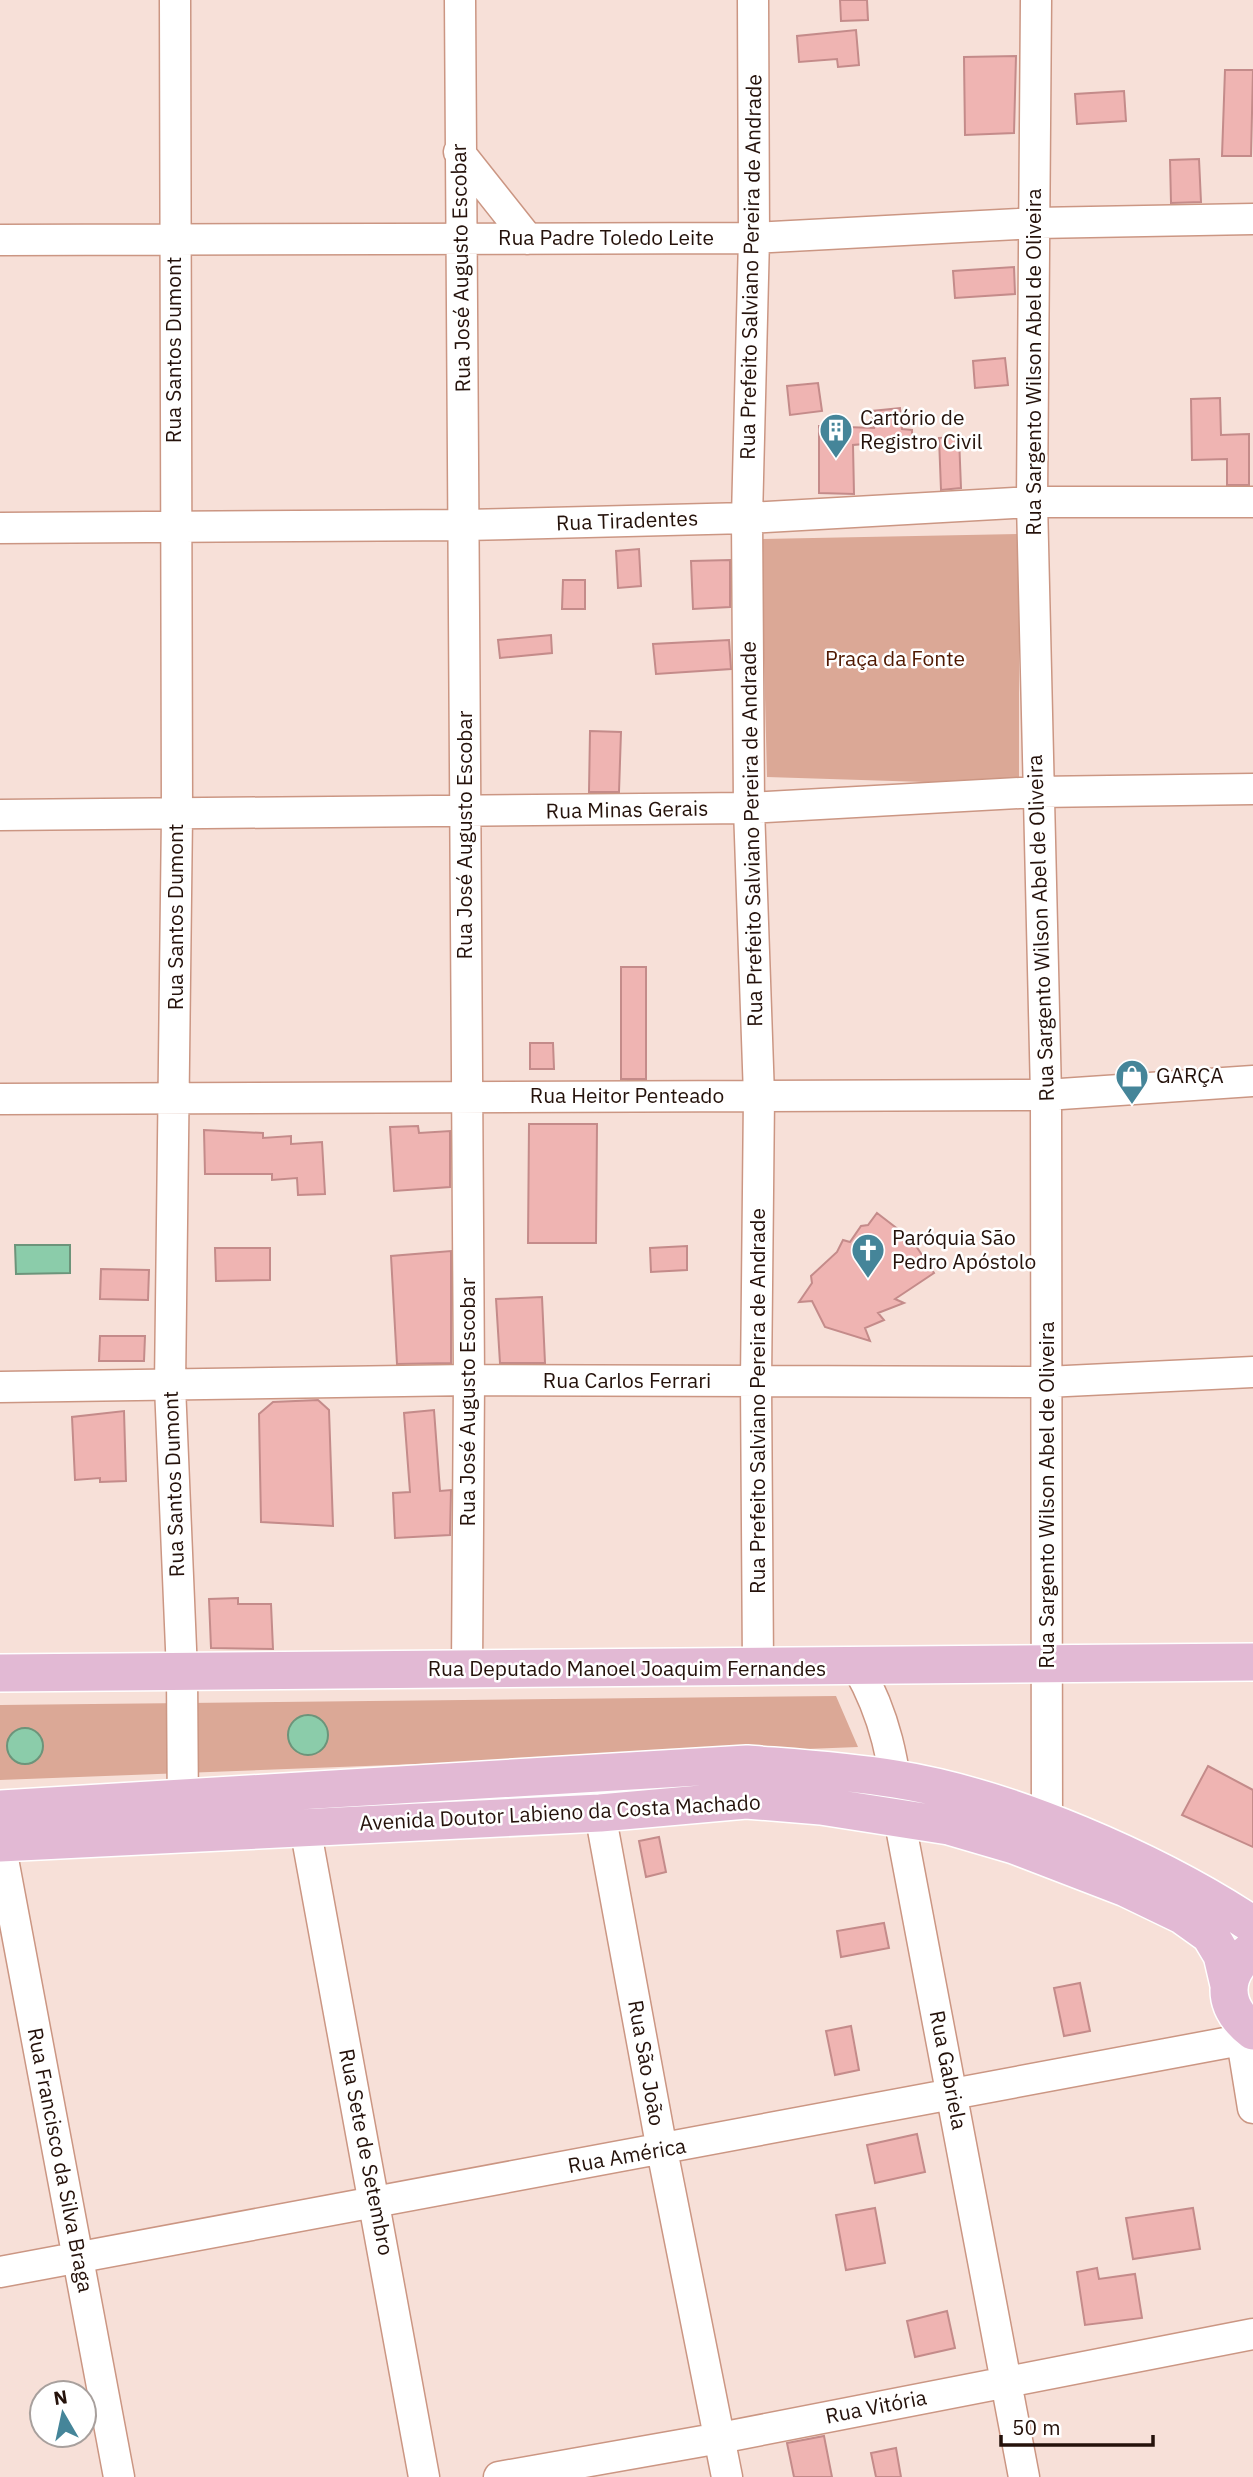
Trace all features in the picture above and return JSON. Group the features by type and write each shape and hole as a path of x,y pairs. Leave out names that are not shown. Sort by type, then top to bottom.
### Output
{"main road":[{"name":"Rua Deputado Manoel Joaquim Fernandes","path":"0,1673 858,1668 1253,1662"},
{"name":"Avenida Doutor Labieno da Costa Machado","path":"0,1843 183,1816 747,1764 897,1779 961,1795 1047,1840 1126,1888 1182,1915 1210,1935 1222,1955 1231,2004 1246,2031"},
{"name":"Avenida Doutor Labieno da Costa Machado","path":"0,1809 183,1816 305,1827 600,1813 746,1800 821,1806 1047,1840 1155,1869 1224,1906 1253,1925"},
{"path":"1229,1984 1241,1958 1253,1949"}],"street":[{"name":"Rua Santos Dumont","path":"176,0 174,239 177,815 170,1387 182,1672 183,1816"},
{"name":"Rua José Augusto Escobar","path":"460,0 469,1380 467,1670"},
{"name":"Rua Prefeito Salviano Pereira de Andrade","path":"753,0 754,238 747,518 749,808 759,1096 756,1382 758,1668"},
{"name":"Rua Sargento Wilson Abel de Oliveira","path":"1036,0 1032,502 1046,1095 1047,1840"},
{"path":"459,152 528,239"},
{"name":"Rua Padre Toledo Leite","path":"0,240 754,238 1036,223 1253,219"},
{"name":"Rua Tiradentes","path":"0,527 465,525 747,518 1032,502 1253,502"},
{"name":"Rua Minas Gerais","path":"0,815 465,813 749,808 1037,792 1253,789"},
{"name":"Rua Heitor Penteado","path":"0,1099 1046,1095 1253,1081"},
{"name":"Rua Carlos Ferrari","path":"0,1387 170,1387 469,1380 1046,1382 1253,1373"},
{"name":"Rua Gabriela","path":"858,1668 876,1700 897,1779 899,1817 1024,2477"},
{"name":"Rua São João","path":"600,1813 662,2150 727,2477"},
{"name":"Rua Sete de Setembro","path":"305,1827 376,2199 425,2477"},
{"name":"Rua Francisco da Silva Braga","path":"0,1843 12,1967 78,2258 119,2477"},
{"path":"1246,2031 1253,2108"},
{"name":"Rua América","path":"0,2272 376,2199 662,2150 953,2093 1246,2031"},
{"name":"Rua Vitória","path":"499,2477 720,2438 1253,2334"}],"green space":[{"name":"Praça da Fonte","path":"1019,534 1019,785 767,777 761,539"},
{"path":"836,1696 858,1747 0,1780 0,1705"}],"shaded area":[{"path":"15,1245 70,1245 70,1273 16,1274"},
{"path":"308,1715 316,1716 322,1721 327,1727 327,1743 322,1749 316,1754 308,1755 300,1754 294,1749 289,1743 288,1735 289,1727 294,1721 300,1716"},
{"path":"25,1728 37,1734 43,1746 37,1758 25,1764 13,1758 7,1746 13,1734"}],"building":[{"path":"840,0 867,0 868,20 841,21"},
{"path":"856,30 859,65 838,67 837,59 799,62 797,36"},
{"path":"1016,56 1014,133 965,135 964,57"},
{"path":"1225,70 1253,70 1251,156 1222,156"},
{"path":"1124,91 1126,121 1077,124 1075,94"},
{"path":"1199,159 1201,202 1171,203 1170,160"},
{"path":"1014,267 1015,294 955,298 953,271"},
{"path":"1005,358 1008,385 975,388 973,361"},
{"path":"818,383 822,411 790,415 787,386"},
{"path":"1220,398 1221,435 1249,434 1249,485 1227,485 1227,459 1192,460 1191,399"},
{"name":"Cartório de Registro Civil","path":"900,408 902,429 912,430 912,440 853,445 854,494 819,493 819,426 874,428 872,411"},
{"path":"959,437 961,488 941,490 939,438"},
{"path":"639,549 641,586 618,588 616,551"},
{"path":"730,560 730,607 693,609 691,561"},
{"path":"563,580 585,580 585,609 562,609"},
{"path":"551,635 552,653 500,658 498,640"},
{"path":"729,640 731,669 656,674 653,644"},
{"path":"590,731 621,732 619,792 589,792"},
{"path":"621,967 646,967 646,1079 621,1079"},
{"path":"530,1043 553,1043 554,1069 530,1069"},
{"path":"529,1124 597,1124 596,1243 528,1243"},
{"path":"418,1126 419,1133 450,1131 450,1187 394,1191 390,1127"},
{"path":"204,1130 263,1133 263,1138 291,1136 291,1144 322,1142 325,1194 298,1195 297,1178 272,1180 272,1174 205,1174"},
{"name":"Paróquia São Pedro Apóstolo","path":"877,1213 912,1240 934,1273 895,1299 904,1303 878,1313 884,1320 865,1328 870,1341 825,1327 812,1301 799,1302 812,1283 811,1276 837,1252 843,1240 850,1242 861,1226 868,1225"},
{"path":"687,1246 687,1270 651,1272 650,1248"},
{"path":"215,1248 270,1248 270,1280 216,1281"},
{"path":"451,1251 451,1363 397,1364 391,1256"},
{"path":"101,1269 149,1270 148,1300 100,1299"},
{"path":"542,1297 545,1363 500,1363 496,1299"},
{"path":"100,1336 145,1336 144,1361 99,1361"},
{"path":"318,1400 329,1410 333,1526 261,1522 259,1414 273,1402"},
{"path":"434,1410 440,1491 451,1490 450,1535 395,1538 393,1493 410,1492 404,1413"},
{"path":"124,1411 126,1481 100,1482 100,1478 75,1480 72,1417"},
{"path":"238,1598 238,1604 271,1604 273,1649 211,1648 209,1599"},
{"path":"1208,1766 1253,1790 1253,1847 1182,1815"},
{"path":"659,1837 666,1872 646,1877 639,1841"},
{"path":"884,1923 889,1948 841,1957 837,1931"},
{"path":"1080,1983 1090,2031 1064,2036 1054,1988"},
{"path":"851,2026 859,2070 835,2075 826,2031"},
{"path":"917,2134 925,2172 875,2183 867,2145"},
{"path":"875,2208 885,2263 846,2270 836,2215"},
{"path":"1193,2208 1200,2249 1133,2259 1126,2218"},
{"path":"1097,2268 1099,2279 1135,2274 1142,2318 1085,2325 1077,2272"},
{"path":"947,2311 955,2348 915,2357 907,2321"},
{"path":"824,2436 832,2477 794,2477 787,2443"},
{"path":"896,2448 901,2477 876,2477 871,2453"}],"place":[{"name":"Cartório de Registro Civil","path":"836,460"},
{"name":"GARÇA","path":"1132,1106"},
{"name":"Paróquia São Pedro Apóstolo","path":"868,1280"}]}
